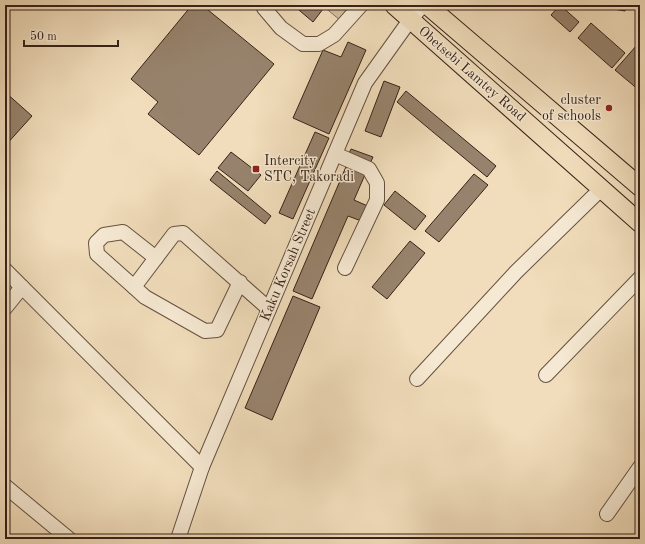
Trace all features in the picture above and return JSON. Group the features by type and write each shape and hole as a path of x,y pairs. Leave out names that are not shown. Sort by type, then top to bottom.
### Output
{"main road":[{"name":"Obetsebi Lamtey Road","path":"394,5 640,223"},
{"name":"Obetsebi Lamtey Road","path":"427,5 640,187"}],"street":[{"path":"264,5 264,8 281,28 303,44 319,44 334,35 362,5"},
{"name":"Kaku Korsah Street","path":"178,539 202,467 365,83 410,20 423,5"},
{"path":"335,154 369,169 377,182 377,200 345,268"},
{"path":"417,379 516,272 601,188"},
{"path":"156,258 123,232 104,235 96,243 97,254 145,297 205,331 216,330 240,282"},
{"path":"134,287 174,234 183,233 269,309"},
{"path":"5,270 202,467"},
{"path":"546,375 640,278"},
{"path":"5,308 22,287"},
{"path":"607,514 640,467"},
{"path":"5,486 69,539"}],"shaded area":[{"path":"322,5 350,5 346,17 341,21"}],"building":[{"path":"192,5 202,5 274,64 199,155 148,114 158,102 131,79"},
{"path":"293,5 318,5 323,9 313,22"},
{"path":"560,5 579,22 570,32 551,15"},
{"path":"590,5 627,5 625,11"},
{"path":"627,5 640,5 640,10 626,8"},
{"path":"591,23 625,53 612,68 578,38"},
{"path":"348,42 366,50 329,134 293,118 323,50 341,57"},
{"path":"637,45 640,48 640,91 615,70"},
{"path":"384,81 400,87 381,137 365,131"},
{"path":"406,91 496,166 487,177 397,102"},
{"path":"5,92 32,116 5,146"},
{"path":"315,132 329,138 293,219 279,213"},
{"path":"351,149 373,157 369,166 347,158"},
{"path":"231,152 261,175 248,191 218,168"},
{"path":"348,162 367,170 354,200 370,207 364,222 348,216 312,299 293,291"},
{"path":"217,171 271,216 265,224 210,180"},
{"path":"474,174 488,185 439,242 425,231"},
{"path":"395,191 426,216 415,230 384,205"},
{"path":"410,241 425,253 387,299 372,287"},
{"path":"293,296 320,307 272,420 245,408"}],"place":[{"name":"cluster of schools","path":"609,108"},
{"name":"Intercity STC, Takoradi","path":"256,169"}]}
